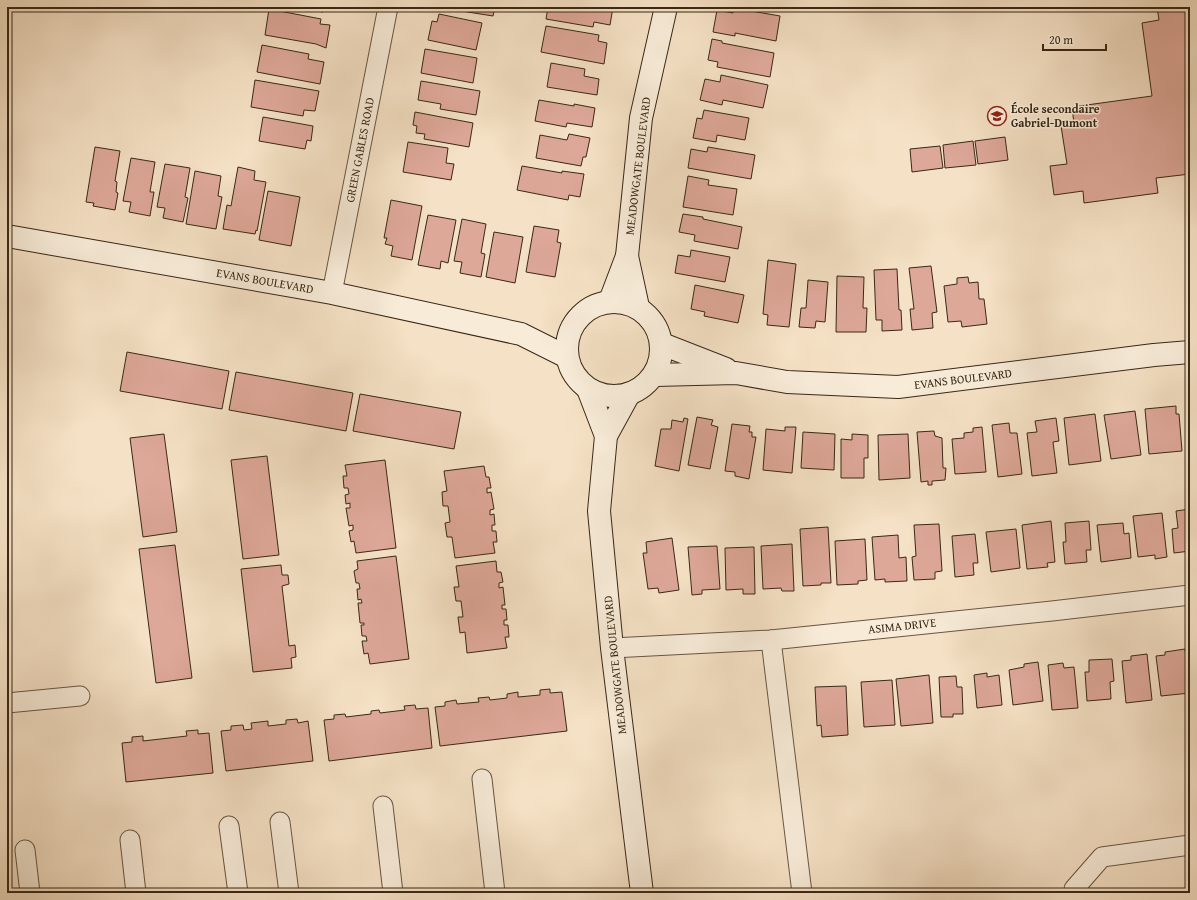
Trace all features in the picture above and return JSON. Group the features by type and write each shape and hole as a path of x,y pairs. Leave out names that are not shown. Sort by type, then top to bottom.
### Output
{"street":[{"name":"GREEN GABLES ROAD","path":"332,293 388,7"},
{"name":"MEADOWGATE BOULEVARD","path":"610,301 627,256 641,118 666,7"},
{"name":"EVANS BOULEVARD","path":"7,236 332,293 521,334 567,357"},
{"name":"MEADOWGATE BOULEVARD","path":"627,256 638,307"},
{"path":"610,301 624,302 638,307 650,317 658,330 662,344 661,360 655,375 644,387 629,394 613,397 588,389 578,380 571,370 567,357 567,344 570,331 577,320 586,311 598,304 610,301"},
{"name":"EVANS BOULEVARD","path":"521,334 570,331"},
{"name":"EVANS BOULEVARD","path":"662,344 736,373 787,382 898,387 1154,355 1190,352"},
{"name":"EVANS BOULEVARD","path":"655,375 736,373"},
{"name":"MEADOWGATE BOULEVARD","path":"588,389 606,436"},
{"name":"MEADOWGATE BOULEVARD","path":"629,394 606,436 599,511 612,648 642,893"},
{"name":"ASIMA DRIVE","path":"612,648 771,640 1190,595"},
{"path":"771,640 802,893"},
{"path":"7,702 80,696"},
{"path":"482,779 495,893"},
{"path":"383,806 393,893"},
{"path":"280,822 290,893"},
{"path":"229,826 238,893"},
{"path":"130,840 136,893"},
{"path":"1074,893 1074,889 1102,857 1190,845"},
{"path":"25,850 30,893"}],"building":[{"path":"292,7 324,7 323,12"},
{"path":"436,7 495,7 493,16"},
{"path":"548,7 613,7 610,25 594,22 593,27 546,19"},
{"path":"1157,7 1190,7 1190,174 1156,178 1158,193 1084,203 1083,191 1054,195 1050,166 1067,164 1061,126 1074,124 1072,107 1152,96 1142,23 1159,20"},
{"path":"734,8 780,16 776,41 735,33 735,36 713,32 717,10 733,13"},
{"path":"269,9 321,19 320,24 330,25 326,48 316,44 265,35"},
{"path":"439,14 482,23 476,50 428,40 432,21 437,22"},
{"path":"546,26 599,35 598,41 607,43 604,64 541,52"},
{"path":"712,39 722,41 722,43 774,53 770,77 717,67 718,62 708,60"},
{"path":"262,45 309,54 308,59 324,62 320,84 257,72"},
{"path":"425,49 477,58 473,83 421,73"},
{"path":"551,63 585,69 584,76 599,79 597,95 547,87"},
{"path":"721,75 768,85 763,108 723,100 722,105 700,100 705,79 720,82"},
{"path":"255,80 319,91 315,111 304,110 303,116 251,107"},
{"path":"421,81 480,91 476,115 440,109 441,104 418,100"},
{"path":"539,100 595,108 592,127 567,123 566,127 535,121"},
{"path":"704,110 749,118 745,140 717,135 716,142 693,138 697,118 702,119"},
{"path":"415,112 473,123 469,147 424,139 425,134 416,133 417,126 413,125"},
{"path":"263,117 313,126 311,141 307,140 305,149 259,141"},
{"path":"569,134 590,138 586,157 583,157 581,166 536,158 540,135 567,140"},
{"path":"1005,137 1008,160 978,164 975,141"},
{"path":"973,141 976,165 945,168 943,145"},
{"path":"408,142 448,148 446,163 454,164 451,180 403,172"},
{"path":"940,146 943,168 912,172 910,149"},
{"path":"95,147 120,151 115,181 117,182 116,192 118,193 115,210 93,206 94,203 86,202"},
{"path":"708,147 755,155 751,179 688,168 691,149 707,152"},
{"path":"131,158 155,162 150,192 154,192 150,216 129,212 131,202 123,201"},
{"path":"165,164 190,168 185,197 188,198 183,222 163,218 165,208 157,207"},
{"path":"522,166 562,173 562,171 584,174 580,197 569,195 568,200 517,190"},
{"path":"238,167 255,171 254,180 266,182 257,231 256,230 255,234 223,229 227,205 231,206"},
{"path":"195,171 221,176 218,196 222,197 216,229 186,224"},
{"path":"688,176 709,180 708,185 737,189 733,215 683,207"},
{"path":"268,191 300,197 291,246 259,240"},
{"path":"391,200 422,206 412,260 391,256 393,246 385,244 387,238 384,238"},
{"path":"683,214 703,217 703,219 742,227 738,249 694,241 695,235 679,232"},
{"path":"428,215 456,220 448,263 441,261 440,269 418,265"},
{"path":"462,219 486,224 481,253 485,254 481,277 460,273 462,262 454,261"},
{"path":"534,226 559,230 557,242 561,243 555,277 526,272"},
{"path":"494,232 523,237 515,283 486,277"},
{"path":"691,250 730,257 725,282 675,273 678,255 690,257"},
{"path":"768,260 796,264 789,327 767,325 768,315 763,314"},
{"path":"931,266 937,312 932,313 933,328 912,330 910,309 914,309 909,268"},
{"path":"897,269 899,310 901,310 902,330 882,331 882,320 876,320 874,270"},
{"path":"837,276 864,277 863,308 867,308 866,332 836,332"},
{"path":"968,277 969,283 978,282 979,299 984,299 987,324 962,327 961,321 948,322 944,286 957,284 957,278"},
{"path":"808,280 828,282 825,322 816,321 815,328 799,327 801,308 806,308"},
{"path":"695,285 744,295 738,323 704,316 705,312 691,309"},
{"path":"127,352 229,371 222,409 120,391"},
{"path":"236,372 353,393 346,431 229,410"},
{"path":"360,394 461,412 454,449 353,431"},
{"path":"1187,405 1190,405 1190,440"},
{"path":"1176,406 1176,414 1179,414 1182,451 1149,454 1145,409"},
{"path":"1135,411 1141,455 1111,459 1104,415"},
{"path":"1095,414 1101,461 1069,465 1064,418"},
{"path":"697,417 713,420 711,425 718,427 710,469 688,465"},
{"path":"684,418 688,419 679,471 655,466 661,429 671,429 672,420 683,422"},
{"path":"1056,418 1059,441 1053,442 1057,473 1032,476 1027,433 1037,432 1035,421"},
{"path":"1009,423 1010,433 1017,433 1022,474 998,477 992,425"},
{"path":"732,424 750,426 749,432 752,432 752,437 756,437 749,479 735,476 735,472 725,471"},
{"path":"785,427 796,427 792,473 763,470 766,429 785,431"},
{"path":"982,427 986,472 955,474 952,439 964,438 964,433 973,432 973,428"},
{"path":"934,431 935,436 942,438 943,468 946,468 945,480 932,481 932,485 928,485 928,481 921,482 917,432"},
{"path":"803,432 835,434 834,470 801,468"},
{"path":"164,434 177,532 143,537 130,438"},
{"path":"852,434 868,435 868,458 864,458 864,478 841,478 841,439 852,440"},
{"path":"908,434 910,478 879,480 878,435"},
{"path":"267,456 279,555 243,559 231,460"},
{"path":"385,460 396,548 356,553 354,541 351,542 349,531 353,530 353,525 349,526 346,508 350,508 350,503 346,504 345,495 349,494 348,488 344,488 343,476 347,476 345,465"},
{"path":"484,466 486,477 489,477 491,488 487,488 487,493 491,492 494,509 490,510 490,515 494,514 495,525 492,525 492,531 496,531 497,542 493,542 495,553 455,558 452,537 447,537 445,523 450,522 448,506 443,506 442,492 447,491 444,471"},
{"path":"1190,509 1190,551 1174,553 1172,529 1178,528 1176,511"},
{"path":"1162,513 1167,557 1155,559 1155,555 1138,557 1133,516"},
{"path":"1051,521 1055,562 1047,563 1048,567 1027,569 1022,525"},
{"path":"1089,521 1091,550 1086,550 1087,562 1065,564 1063,542 1066,542 1065,523"},
{"path":"1123,523 1124,534 1129,533 1131,558 1101,562 1097,525"},
{"path":"939,524 942,571 935,572 935,579 914,580 912,557 916,556 914,525"},
{"path":"828,527 831,583 803,586 800,529"},
{"path":"1016,529 1020,568 991,572 986,532"},
{"path":"975,534 978,563 973,563 974,575 955,577 952,536"},
{"path":"898,535 899,558 906,557 907,581 885,582 885,579 875,580 872,537"},
{"path":"672,538 679,590 659,593 658,588 648,589 643,553 647,553 646,542"},
{"path":"865,539 867,580 858,581 858,584 837,585 835,541"},
{"path":"792,544 794,591 782,591 781,588 763,589 761,546"},
{"path":"175,545 192,678 156,683 139,549"},
{"path":"717,546 720,589 702,590 702,594 692,595 688,547"},
{"path":"754,547 755,594 743,594 743,589 726,590 725,548"},
{"path":"396,556 409,659 370,664 368,653 364,654 362,641 367,641 366,636 362,636 361,625 364,625 364,623 360,623 358,603 362,603 361,599 358,600 357,589 360,589 359,583 356,583 354,571 358,569 357,561"},
{"path":"496,561 497,572 501,572 503,582 499,583 499,588 503,587 505,605 502,605 502,609 506,609 507,620 504,620 504,625 508,625 509,637 505,637 507,648 467,653 465,632 460,633 458,617 463,617 461,601 456,601 454,587 459,587 456,566"},
{"path":"281,565 282,575 288,575 289,584 282,586 289,646 295,645 296,657 291,658 292,668 253,672 241,569"},
{"path":"1185,649 1190,693 1161,696 1156,656 1165,655 1165,652"},
{"path":"1147,654 1152,700 1126,703 1122,661 1131,660 1131,656"},
{"path":"1112,659 1114,681 1110,682 1111,699 1087,701 1085,672 1089,672 1089,660"},
{"path":"1038,662 1043,701 1013,705 1009,670 1024,667 1024,664"},
{"path":"1063,663 1064,668 1074,667 1078,708 1052,710 1048,665"},
{"path":"987,673 987,677 999,675 1002,705 977,708 974,675"},
{"path":"929,675 933,723 901,726 896,679"},
{"path":"956,676 957,687 962,687 963,714 953,714 953,717 941,717 939,677"},
{"path":"892,680 895,725 864,727 861,682"},
{"path":"846,686 848,735 822,737 821,725 817,726 815,687"},
{"path":"550,689 550,693 562,692 567,731 440,746 435,707 445,706 445,702 456,700 457,704 479,702 478,698 489,697 490,700 507,698 507,694 518,692 518,697 540,695 540,690"},
{"path":"415,705 416,709 428,708 432,748 329,761 324,720 334,719 334,715 345,714 346,717 371,714 371,711 379,710 380,713 405,710 404,706"},
{"path":"297,719 298,723 308,721 313,761 226,771 221,731 231,730 231,726 243,725 244,730 252,729 251,723 268,721 268,726 286,724 286,720"},
{"path":"198,730 198,734 209,733 213,773 126,782 122,743 132,742 132,737 143,736 143,741 187,736 186,731"}],"place":[{"name":"École secondaire Gabriel-Dumont","path":"997,116"}]}
